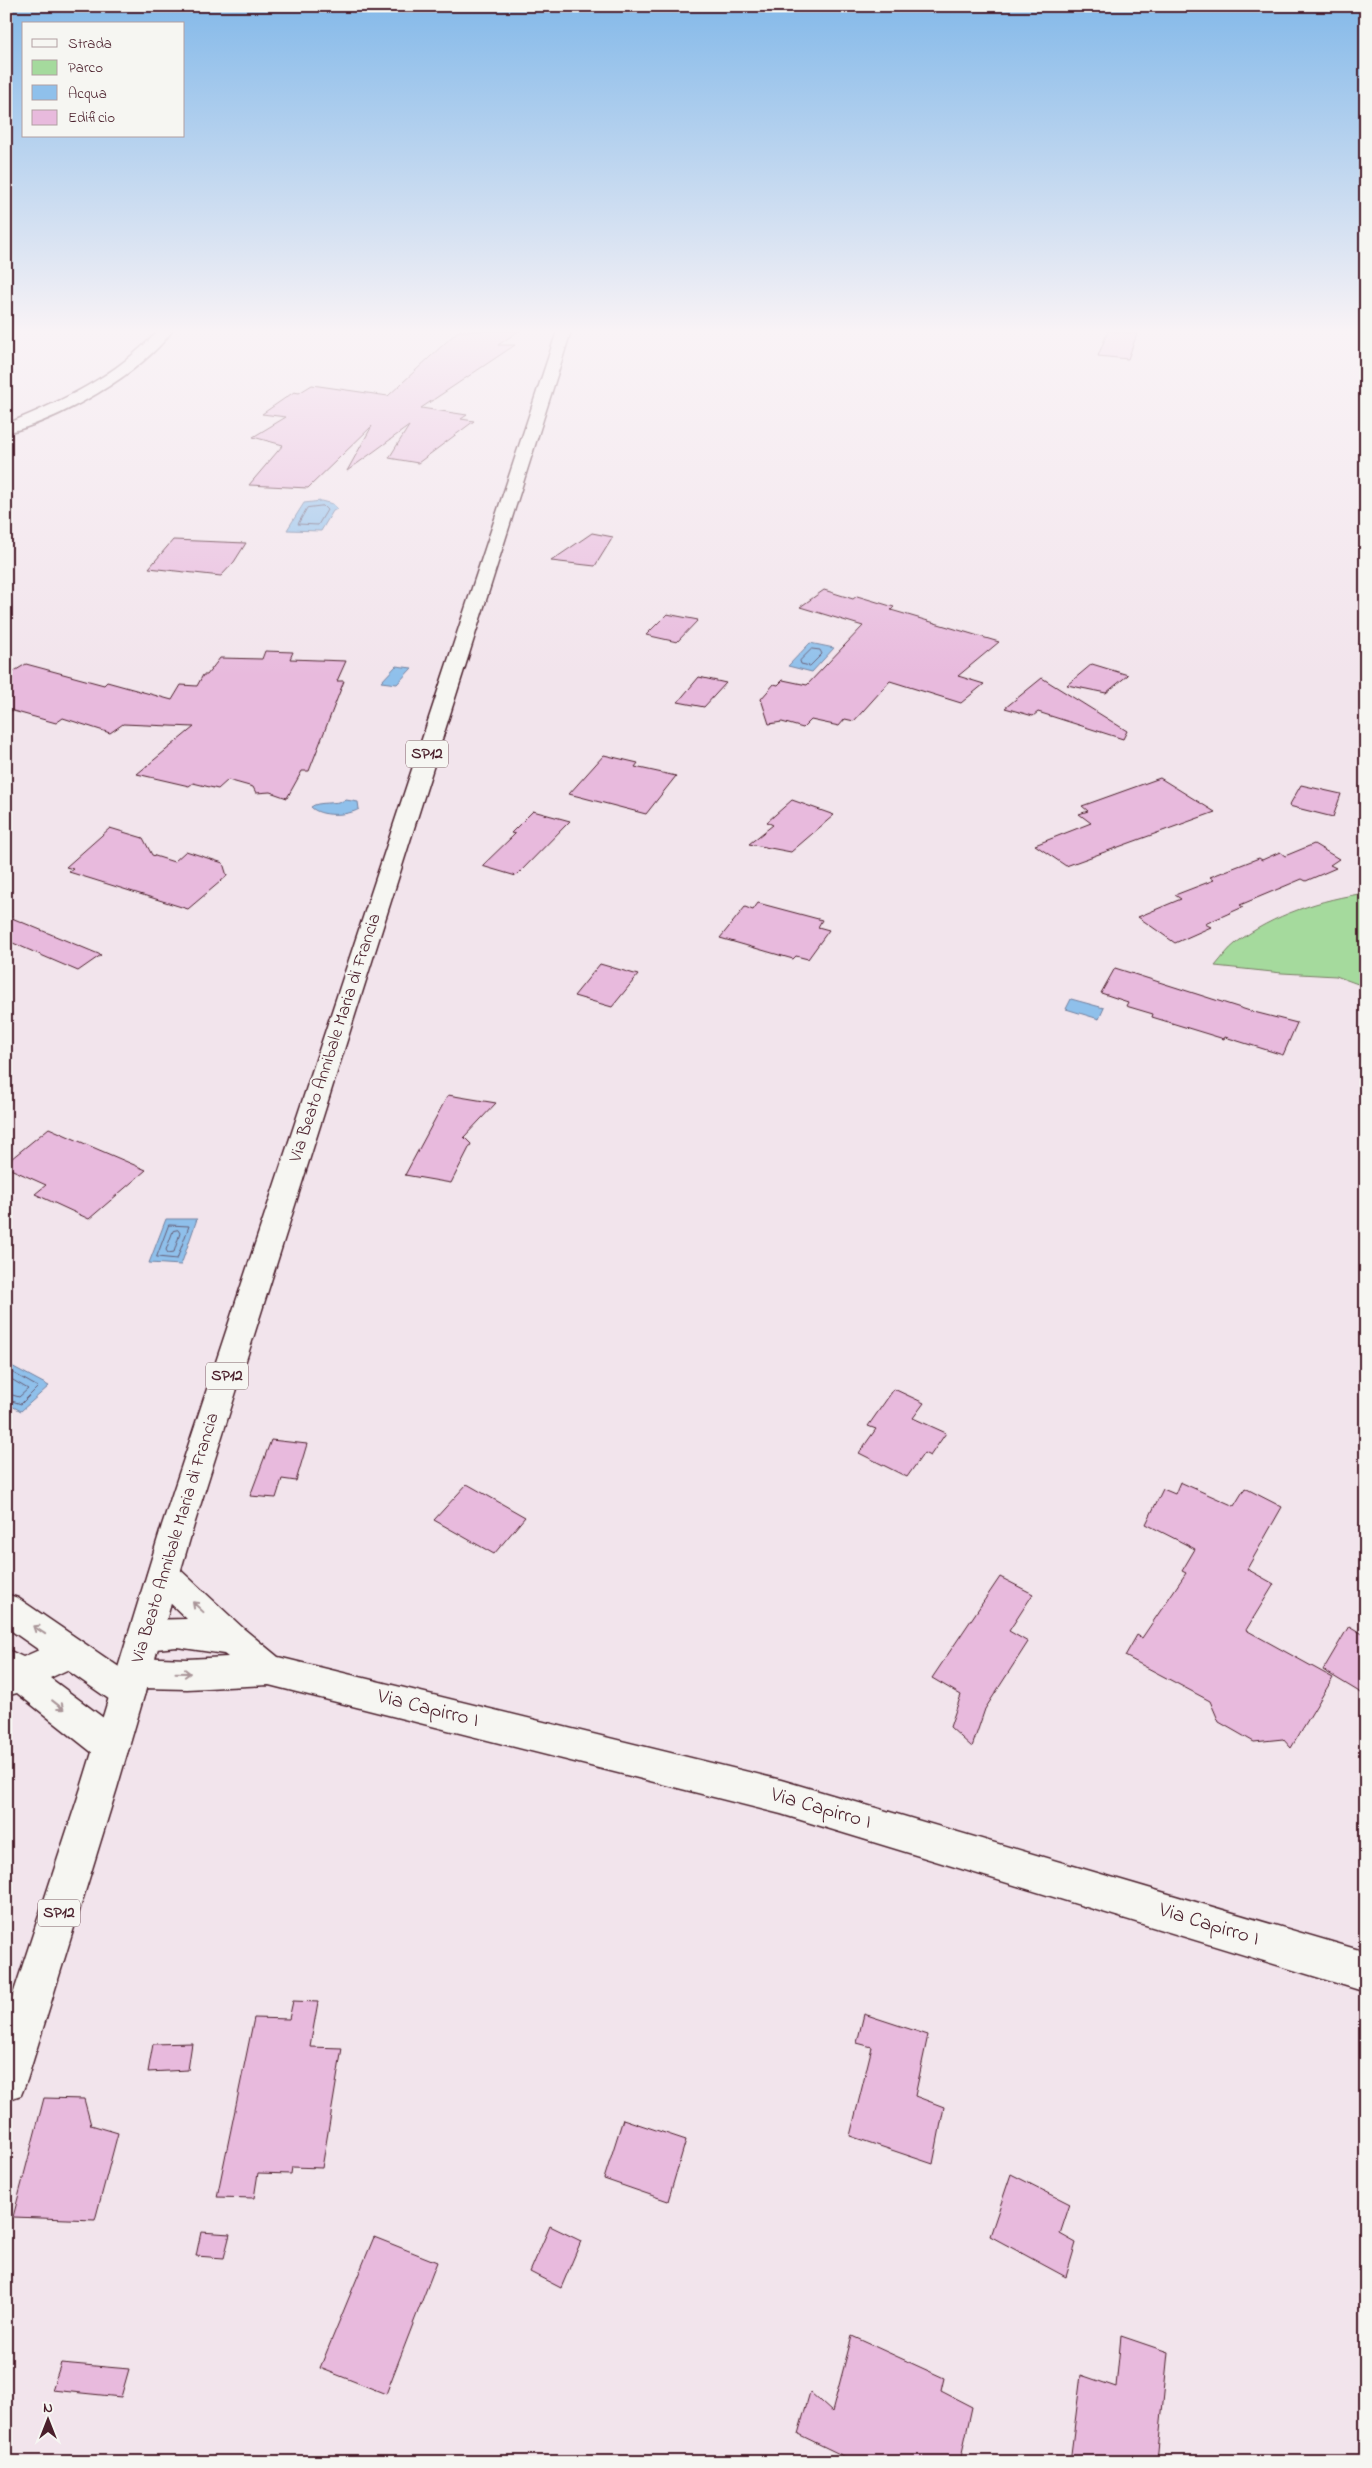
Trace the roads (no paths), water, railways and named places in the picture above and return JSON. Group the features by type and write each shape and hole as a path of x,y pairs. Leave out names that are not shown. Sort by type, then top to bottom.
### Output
{"main road":[{"name":"Via Beato Annibale Maria di Francia","path":"112,1746 163,1575 527,446"},
{"name":"Via Capirro I","path":"163,1575 232,1640 269,1670"},
{"path":"6,1608 71,1652 131,1683"},
{"path":"145,1635 178,1632 232,1640"},
{"path":"11,1673 71,1652"},
{"name":"Via Capirro I","path":"131,1683 187,1674 269,1670 781,1796 1366,1972"},
{"path":"11,1673 112,1746"},
{"name":"SP12","path":"6,2080 112,1746"}],"water":[{"path":"321,501 333,504 337,509 333,511 321,531 287,530 304,503"},
{"path":"810,643 834,648 812,672 788,666"},
{"path":"396,666 412,668 397,684 381,682"},
{"path":"346,800 358,802 359,809 348,813 327,814 311,807 318,804"},
{"path":"1071,999 1104,1008 1099,1019 1066,1009"},
{"path":"166,1219 197,1219 181,1265 149,1263"},
{"path":"6,1363 49,1386 21,1411 6,1403"}]}
